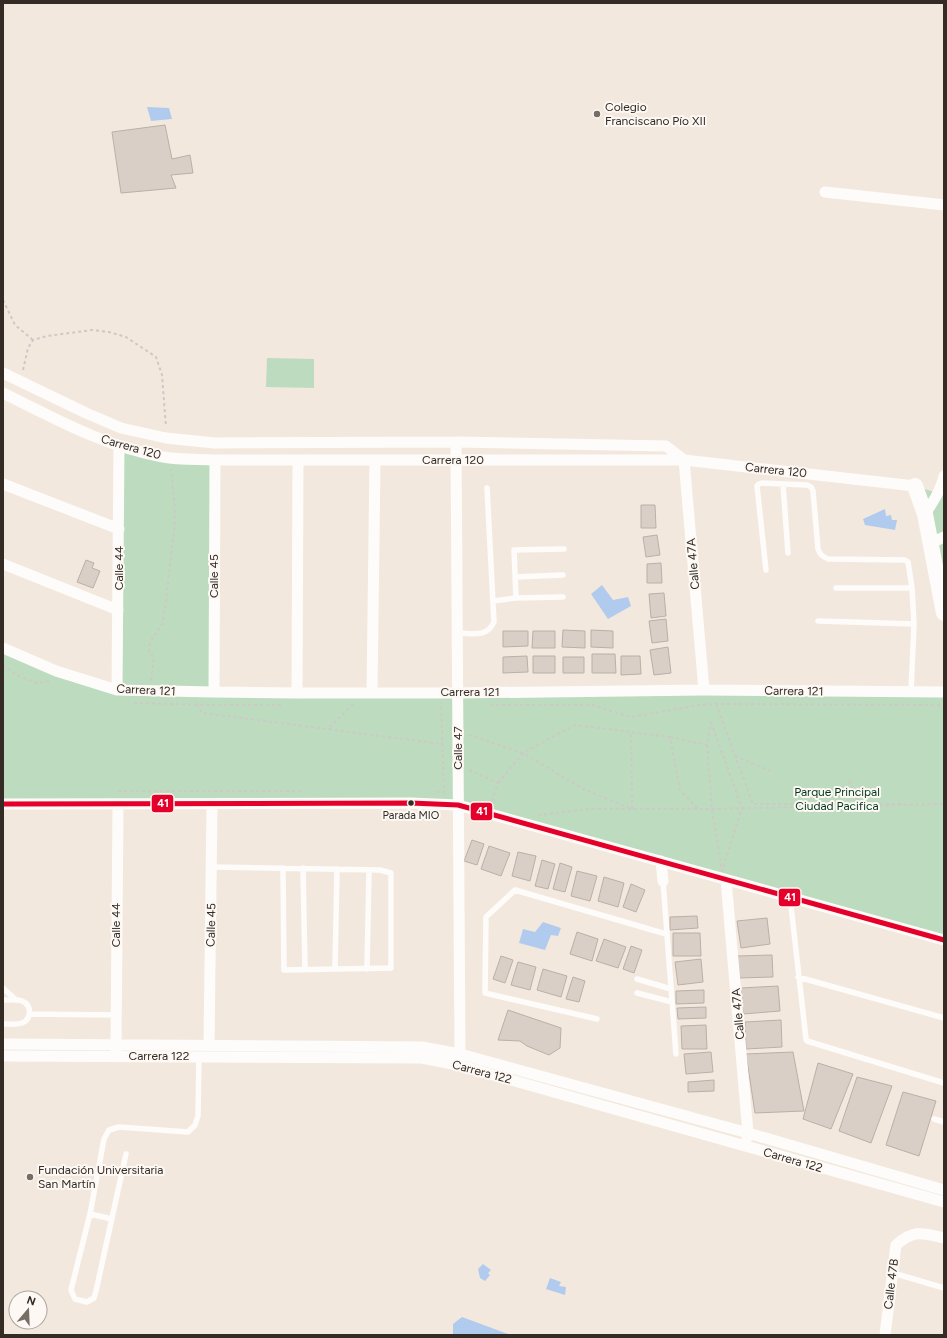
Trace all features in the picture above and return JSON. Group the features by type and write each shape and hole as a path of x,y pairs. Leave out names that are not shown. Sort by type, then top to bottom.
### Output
{"main road":[{"path":"915,486 925,514 937,540 944,613"}],"street":[{"path":"826,192 944,205"},
{"name":"Carrera 120","path":"3,373 121,428 166,438 214,443 456,442 666,446 684,460"},
{"name":"Carrera 120","path":"3,393 79,430 119,446 163,457 215,460 684,460 915,486"},
{"name":"Calle 47","path":"456,442 459,1060"},
{"name":"Calle 44","path":"117,690 119,446"},
{"name":"Calle 45","path":"214,692 215,460"},
{"path":"297,693 298,460"},
{"path":"372,692 375,460"},
{"name":"Calle 47A","path":"684,460 704,690"},
{"path":"925,514 934,502 942,485 944,476"},
{"path":"3,484 119,529"},
{"path":"3,564 118,610"},
{"name":"Carrera 121","path":"3,648 56,671 117,690 297,693 704,690 944,692"},
{"path":"3,804 118,805 412,803 458,805 662,861 724,876 790,897 944,940"},
{"name":"Calle 45","path":"209,1045 212,804"},
{"name":"Calle 44","path":"116,1057 118,805"},
{"path":"662,861 663,881"},
{"name":"Calle 47A","path":"724,876 748,1133 744,1147"},
{"name":"Carrera 122","path":"3,1044 422,1047 459,1060 744,1147 944,1202"},
{"name":"Carrera 122","path":"3,1056 199,1056 422,1058 459,1060 748,1133 944,1190"},
{"name":"Calle 47B","path":"885,1335 896,1245 905,1236 921,1233 944,1238"}],"lane":[{"path":"766,570 757,486 762,483 807,485 811,487 813,491 818,549 820,554 824,557 828,559 905,560 908,562 912,588 914,624 911,692"},
{"path":"783,484 788,552"},
{"path":"457,633 485,632 490,629 494,622 488,488"},
{"path":"516,598 514,550 564,548"},
{"path":"515,577 563,575"},
{"path":"836,588 912,588"},
{"path":"493,601 516,598 563,597"},
{"path":"818,621 914,624"},
{"path":"211,866 380,870 391,873 392,968 284,970 283,868"},
{"path":"303,868 305,969"},
{"path":"335,969 337,869"},
{"path":"367,968 369,870"},
{"path":"663,881 676,1054"},
{"path":"598,1020 485,993 486,917 515,890 666,934"},
{"path":"790,897 798,977 807,1042 944,1083"},
{"path":"798,977 944,1018"},
{"path":"637,979 671,989"},
{"path":"3,988 16,1000"},
{"path":"637,993 672,1002"},
{"path":"3,1000 20,1000 27,1005 29,1014 24,1022 16,1024 3,1024"},
{"path":"29,1014 116,1015"},
{"path":"126,1154 94,1298 87,1302 75,1299 71,1290 90,1214 104,1139 109,1130 119,1127 188,1132 195,1125 198,1116 199,1056"},
{"path":"934,1118 944,1122"},
{"path":"90,1214 112,1219"},
{"path":"893,1273 944,1288"}],"path":[{"path":"3,300 15,325 33,340"},
{"path":"20,381 28,348 33,340 47,336 92,330 109,332 126,337 156,357 162,380 166,438"},
{"path":"150,691 154,658 149,652 150,642 163,623 175,523 169,457"},
{"path":"195,700 202,713 442,744"},
{"path":"436,792 444,792 441,700"},
{"path":"328,729 355,702"},
{"path":"944,705 716,704 753,804 944,804"},
{"path":"712,722 742,808 724,876 712,809 707,745 712,722"},
{"path":"490,808 498,783 523,753 575,725 670,737 707,745"},
{"path":"631,732 632,809"},
{"path":"464,733 523,753 583,789 632,809"},
{"path":"670,737 680,790 698,809"},
{"path":"735,756 770,771"},
{"path":"464,767 498,783"},
{"path":"849,781 860,804"},
{"path":"112,791 308,791"},
{"path":"536,815 589,809 712,809 944,804"},
{"path":"715,869 724,876"}],"green space":[{"path":"267,358 314,359 314,388 266,387"},
{"name":"Parque Principal Ciudad Pacifica","path":"119,446 215,460 214,692 944,692 944,940 458,805 3,804 3,648 117,690"},
{"path":"915,486 944,495 944,613"}],"water":[{"path":"147,107 169,108 172,119 151,121"},
{"path":"885,509 886,516 891,515 892,520 897,520 895,530 865,525 863,519"},
{"path":"602,585 613,600 628,597 631,606 608,619 591,594"},
{"path":"543,922 561,928 558,936 551,935 545,950 519,943 523,929 535,932"},
{"path":"483,1264 491,1270 488,1273 490,1275 485,1281 480,1278 478,1269"},
{"path":"550,1278 561,1282 559,1286 566,1287 565,1295 546,1289"},
{"path":"462,1317 511,1335 453,1335 453,1324"}],"building":[{"path":"165,125 172,159 190,155 193,173 171,175 176,188 121,193 112,132"},
{"path":"641,505 655,505 656,528 641,528"},
{"path":"657,535 660,555 646,557 643,537"},
{"path":"86,560 94,563 92,568 100,571 93,588 77,582"},
{"path":"661,563 662,583 647,583 647,564"},
{"path":"664,593 666,616 651,618 649,594"},
{"path":"666,619 668,641 652,643 649,621"},
{"path":"563,630 585,631 585,648 562,647"},
{"path":"591,630 613,631 613,648 591,647"},
{"path":"503,631 528,631 528,646 503,647"},
{"path":"533,631 555,631 555,648 532,648"},
{"path":"668,647 671,673 654,675 650,650"},
{"path":"592,654 615,654 616,673 592,673"},
{"path":"527,656 528,672 503,673 503,657"},
{"path":"533,656 555,656 555,673 533,673"},
{"path":"621,656 640,656 641,674 621,675"},
{"path":"563,657 584,657 584,673 563,673"},
{"path":"472,840 484,844 477,865 464,861"},
{"path":"489,846 510,853 501,876 481,869"},
{"path":"518,852 536,856 530,881 512,876"},
{"path":"542,860 555,864 548,889 535,886"},
{"path":"560,863 572,867 565,892 553,889"},
{"path":"577,871 597,876 590,901 571,896"},
{"path":"604,877 624,883 618,907 598,901"},
{"path":"631,884 645,890 636,912 623,907"},
{"path":"697,916 698,928 670,930 670,917"},
{"path":"767,918 770,944 741,948 737,921"},
{"path":"577,932 598,939 592,961 570,954"},
{"path":"673,933 700,933 701,956 673,956"},
{"path":"604,939 626,947 618,968 596,961"},
{"path":"631,946 642,950 634,973 623,969"},
{"path":"772,955 773,977 738,978 737,956"},
{"path":"501,956 513,960 505,983 493,979"},
{"path":"701,959 703,982 678,985 675,962"},
{"path":"518,962 536,967 530,990 511,985"},
{"path":"543,969 567,976 561,997 537,990"},
{"path":"573,977 585,981 579,1002 566,999"},
{"path":"778,986 780,1011 743,1014 741,988"},
{"path":"704,990 704,1003 676,1004 676,991"},
{"path":"706,1007 706,1018 678,1019 677,1008"},
{"path":"508,1010 561,1028 560,1048 549,1055 527,1046 520,1041 498,1040"},
{"path":"781,1020 782,1047 746,1049 745,1022"},
{"path":"706,1025 707,1049 682,1049 681,1026"},
{"path":"711,1052 713,1072 686,1074 684,1054"},
{"path":"793,1052 804,1111 755,1113 746,1054"},
{"path":"818,1063 853,1074 831,1129 803,1119"},
{"path":"857,1077 892,1086 871,1143 839,1131"},
{"path":"714,1080 714,1091 688,1092 688,1082"},
{"path":"903,1092 936,1101 919,1156 886,1145"}],"transit line":[{"name":"41","path":"3,804 411,803 458,805 944,940"}],"place":[{"name":"Colegio Franciscano Pío XII","path":"597,114"},
{"name":"Parada MIO","path":"411,803"},
{"name":"Fundación Universitaria San Martín","path":"30,1177"}]}
